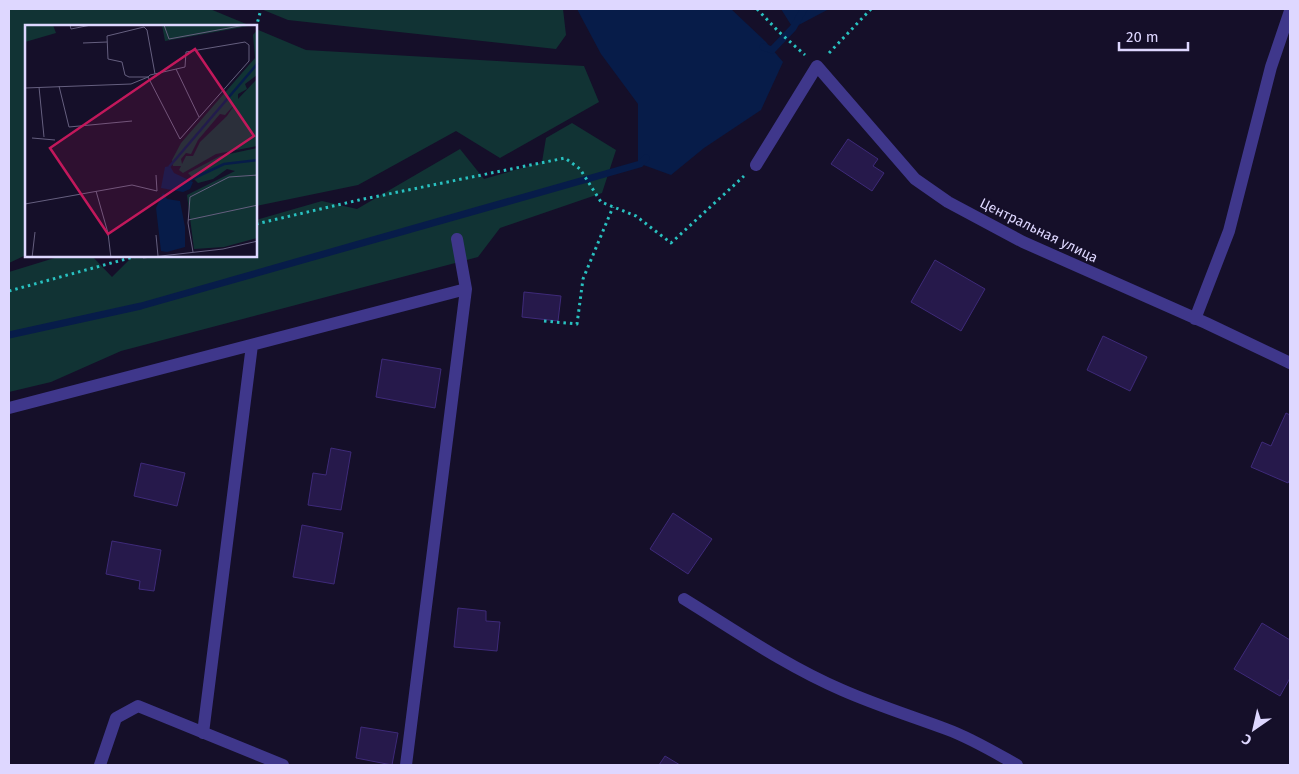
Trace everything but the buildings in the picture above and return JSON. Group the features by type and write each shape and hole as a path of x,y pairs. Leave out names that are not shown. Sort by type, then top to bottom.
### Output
{"street":[{"path":"1194,319 1229,231 1271,67 1290,11"},
{"path":"756,165 817,66"},
{"name":"Центральная улица","path":"817,66 915,179 948,202 1023,242 1290,363"},
{"path":"406,765 466,289 457,239"},
{"path":"9,408 466,289"},
{"path":"203,733 252,345"},
{"path":"684,599 780,659 842,690 915,719 947,729 1017,765"},
{"path":"100,765 116,718 138,706 283,765"}],"path":[{"path":"257,25 261,9"},
{"path":"757,9 778,32 793,44"},
{"path":"817,66 871,9"},
{"path":"258,224 359,200 564,158 580,169 601,202 636,216 671,242 756,165"},
{"path":"544,321 577,324 583,279 613,207"},
{"path":"9,291 130,258"}],"green space":[{"path":"9,9 210,9 249,25 25,25 25,255 9,263"},
{"path":"261,9 563,9 566,35 556,49 288,20"},
{"path":"258,30 306,50 584,66 599,102 500,158 456,131 358,185 258,206"},
{"path":"572,123 616,150 602,193 500,228 478,257 121,351 51,382 9,392 9,272 54,258 94,258 112,277 131,258 258,258 258,219 322,201 357,209 460,149 484,179 542,162 546,138"}],"water":[{"path":"577,9 731,9 766,42 783,62 761,110 704,148 671,175 638,163 638,104 601,54"},
{"path":"781,9 829,9 793,28"}],"waterway":[{"path":"763,47 772,50 793,28 804,9"},
{"path":"9,335 141,306 640,164 646,158"}]}
